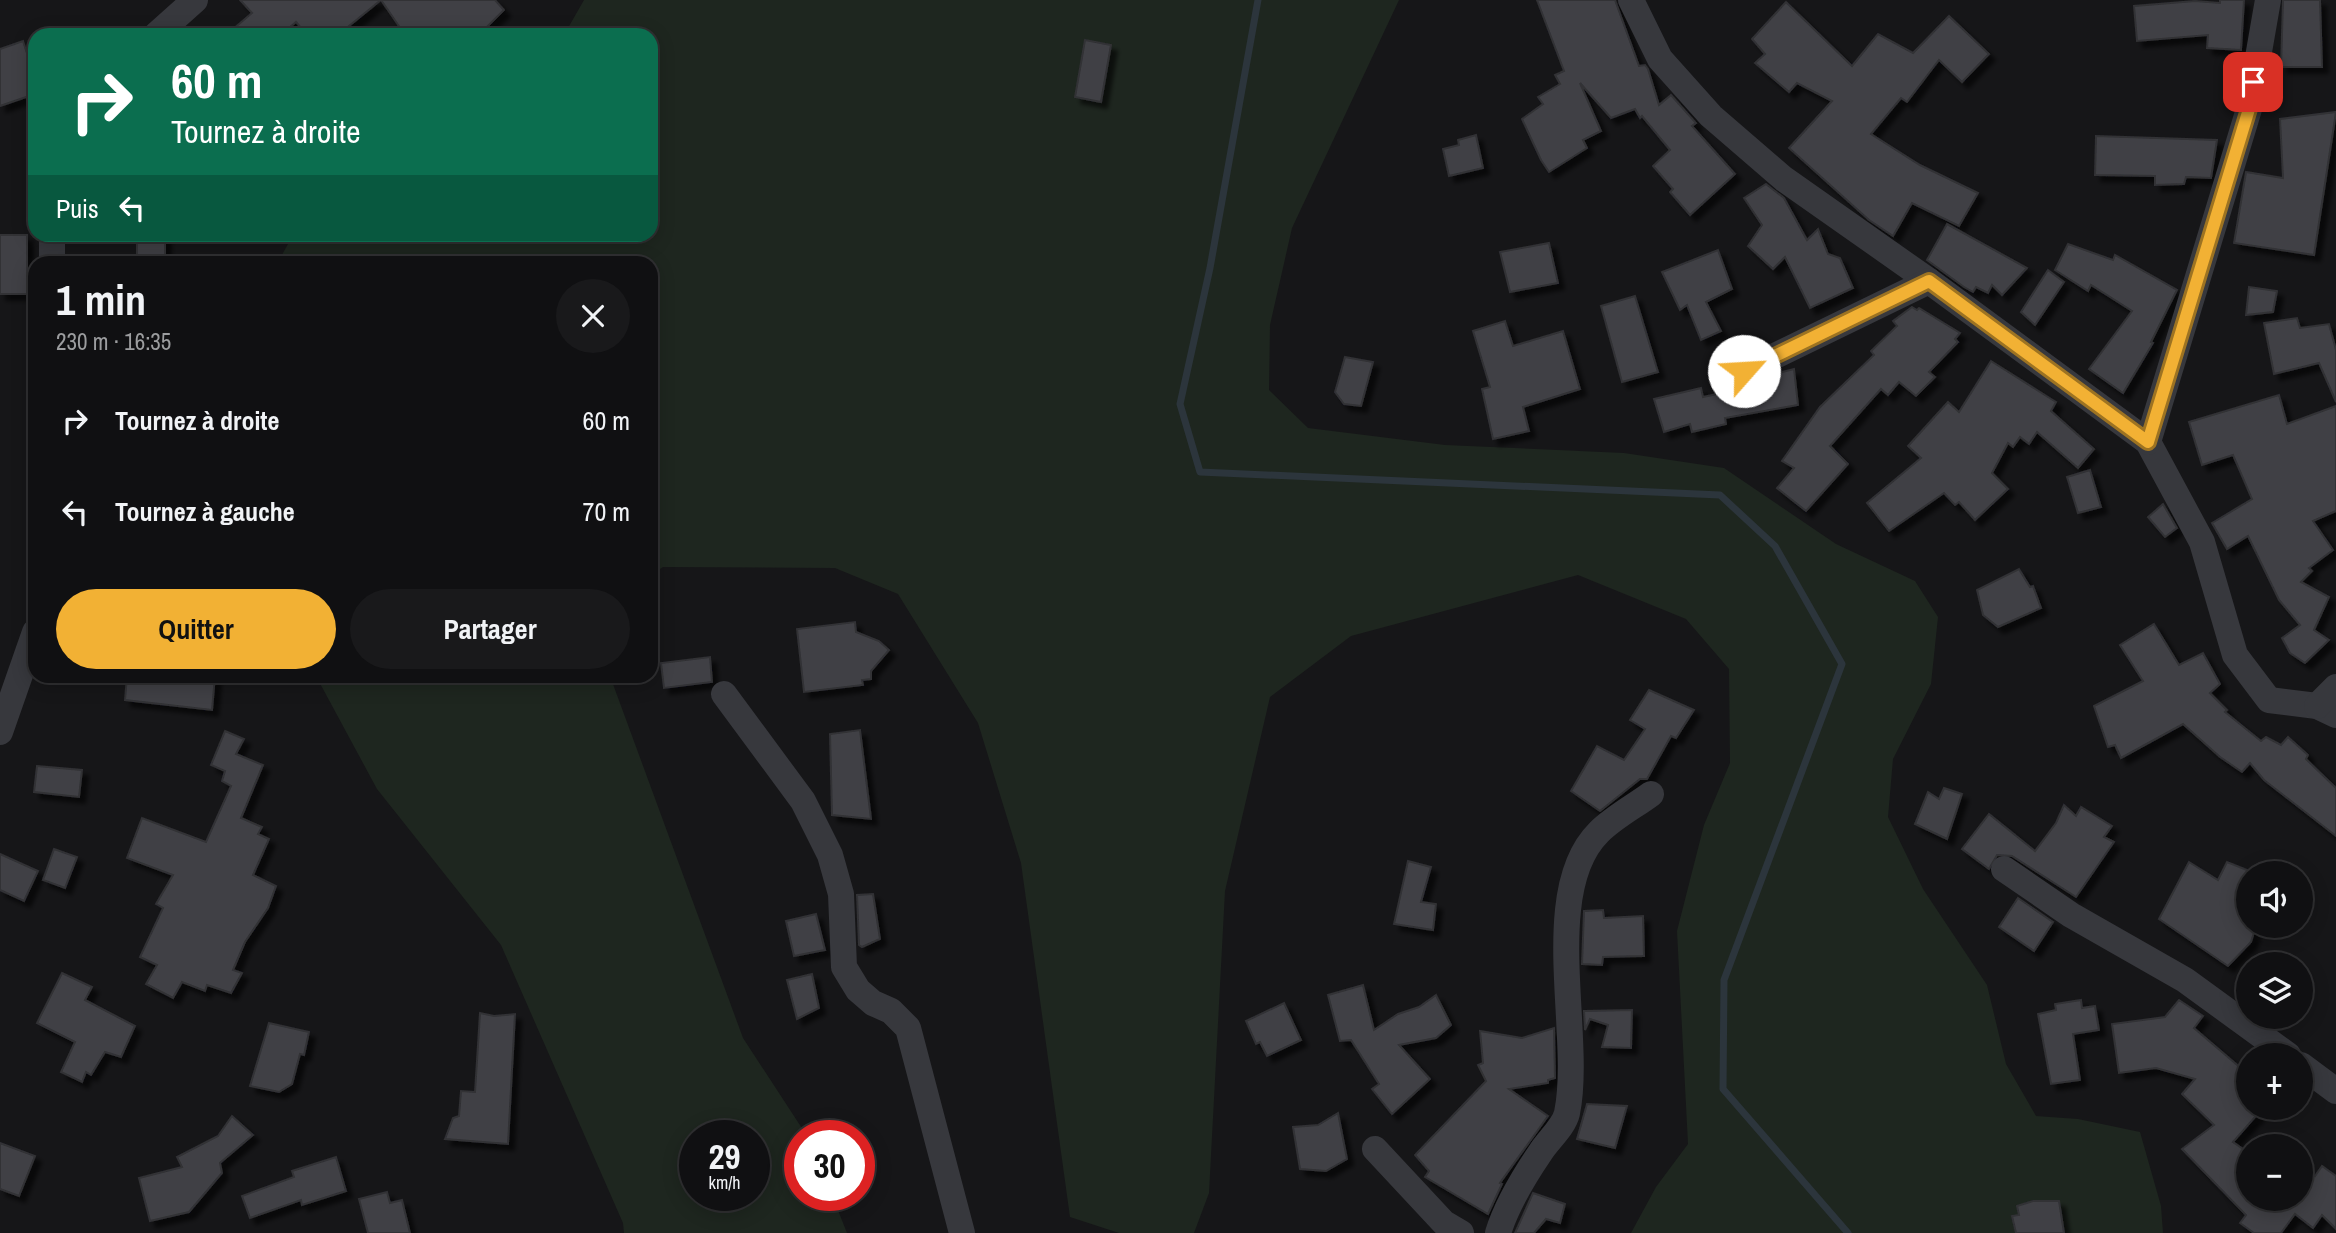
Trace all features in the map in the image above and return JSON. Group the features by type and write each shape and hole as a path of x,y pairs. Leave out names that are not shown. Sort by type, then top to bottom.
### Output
{"street":[{"path":"164,28 195,0"},
{"path":"1631,0 1660,59 1711,116 1784,179 1929,281 2148,442 2202,542 2235,654 2269,700 2327,710 2336,687"},
{"path":"2148,442 2249,109 2268,0"},
{"path":"1744,371 1929,281"},
{"path":"0,732 28,652"},
{"path":"724,694 803,801 830,855 841,894 844,967 858,990 873,1003 891,1011 908,1028 962,1233"},
{"path":"1498,1233 1504,1213 1528,1172 1566,1117 1572,1072 1567,942 1574,874 1598,833 1651,794"},
{"path":"2004,869 2071,915 2185,980 2271,1043"},
{"path":"2313,1074 2336,1091"},
{"path":"1375,1149 1444,1223 1461,1233"}],"shaded area":[{"path":"584,0 1399,0 1292,228 1270,325 1269,390 1308,428 1445,445 1624,453 1724,468 1836,544 1915,581 1938,617 1931,684 1893,759 1888,817 1923,889 1987,985 2006,1064 2036,1116 2078,1119 2140,1132 2161,1206 2163,1233 1631,1233 1656,1187 1688,1144 1677,931 1704,825 1730,763 1729,669 1686,619 1578,575 1351,636 1270,697 1225,891 1209,1193 1194,1233 1119,1233 1070,1217 1021,863 978,723 898,594 835,568 663,567 658,570 658,256 281,256 289,242 658,242 658,28 568,28"},
{"path":"320,683 613,683 743,1038 797,1120 784,1120 784,1211 838,1211 847,1233 624,1233 623,1223 501,945 377,789"}],"building":[{"path":"240,0 381,0 347,28 301,28 296,22 289,28 234,28 252,13"},
{"path":"381,0 495,0 504,10 486,28 400,28"},
{"path":"1537,0 1615,0 1639,66 1645,65 1648,69 1659,105 1671,95 1696,123 1692,126 1735,174 1690,215 1670,192 1673,189 1653,166 1670,150 1642,116 1640,118 1635,109 1611,118 1580,83 1601,131 1583,140 1587,148 1549,172 1522,119 1543,104 1538,97 1560,84 1555,75 1564,71"},
{"path":"2220,0 2244,0 2241,50 2207,48 2208,35 2137,41 2134,6 2195,1 2220,3"},
{"path":"2283,0 2320,0 2322,67 2281,67"},
{"path":"1786,2 1852,66 1878,34 1913,53 1949,16 1989,54 1962,82 1939,60 1907,102 1901,98 1871,134 1920,165 1978,193 1959,226 1912,203 1893,236 1869,220 1789,148 1832,101 1797,83 1789,92 1755,63 1765,54 1752,39"},
{"path":"1085,40 1111,45 1101,102 1075,97"},
{"path":"23,41 28,56 28,96 0,106 0,49"},
{"path":"2336,112 2314,255 2234,243 2246,172 2283,178 2280,119"},
{"path":"1476,135 1483,168 1449,176 1443,149 1459,145 1458,140"},
{"path":"2096,136 2217,140 2211,178 2186,177 2184,184 2155,185 2155,176 2095,175"},
{"path":"1766,184 1784,198 1807,240 1818,229 1828,254 1840,258 1853,288 1810,308 1785,257 1773,269 1748,246 1762,225 1744,198"},
{"path":"1947,224 2027,268 2002,295 1992,285 1988,293 1976,287 1973,292 1927,260"},
{"path":"0,235 27,235 27,294 0,294"},
{"path":"137,242 165,242 165,256 137,256"},
{"path":"1549,243 1558,283 1510,292 1500,252"},
{"path":"2068,244 2113,260 2115,255 2177,290 2151,342 2153,343 2123,393 2089,369 2132,311 2091,285 2088,291 2055,270"},
{"path":"1718,250 1732,289 1706,302 1721,331 1701,340 1687,305 1680,310 1662,272"},
{"path":"2048,270 2064,282 2035,325 2021,312"},
{"path":"2249,287 2277,291 2273,312 2246,315"},
{"path":"1635,296 1658,372 1622,382 1601,306"},
{"path":"1912,307 1917,310 1919,308 1960,333 1955,339 1958,342 1929,372 1935,377 1916,396 1899,382 1888,395 1881,389 1830,446 1848,464 1806,511 1777,488 1794,468 1782,461 1820,407 1874,355 1871,351 1897,326 1893,321"},
{"path":"2297,318 2300,328 2329,324 2336,350 2336,402 2319,363 2274,374 2264,323"},
{"path":"1505,321 1513,346 1563,331 1580,389 1523,407 1529,431 1493,439 1482,389 1490,387 1473,331"},
{"path":"1345,357 1373,362 1361,406 1344,404 1335,392"},
{"path":"1991,361 2056,402 2051,411 2094,449 2078,468 2037,432 2029,444 2020,437 2013,447 2008,443 1992,473 2008,489 1975,520 1959,502 1955,505 1944,493 1889,531 1867,503 1921,458 1908,446 1948,402 1959,412"},
{"path":"1794,369 1798,405 1725,418 1726,424 1692,432 1690,424 1664,432 1654,399 1701,388 1703,397 1740,389 1740,386"},
{"path":"2279,395 2287,424 2336,406 2336,511 2313,521 2333,550 2309,568 2312,571 2301,582 2329,597 2314,630 2329,640 2305,663 2290,653 2282,638 2300,625 2279,600 2248,536 2227,549 2212,523 2252,499 2233,455 2202,465 2189,422"},
{"path":"2090,470 2101,507 2078,513 2067,477"},
{"path":"2163,504 2177,528 2165,537 2148,517"},
{"path":"2019,569 2030,587 2033,586 2041,608 1998,627 1983,615 1977,590"},
{"path":"855,622 856,632 879,641 889,650 871,671 871,679 862,680 863,685 804,692 797,629"},
{"path":"2154,624 2179,665 2203,653 2220,684 2210,693 2227,710 2225,712 2261,741 2266,737 2281,745 2288,737 2308,755 2306,759 2336,788 2336,836 2264,780 2250,763 2242,772 2220,757 2183,724 2121,758 2115,745 2108,747 2094,706 2143,681 2120,645"},
{"path":"710,657 712,682 664,688 661,663"},
{"path":"126,683 214,683 212,710 125,700"},
{"path":"1649,690 1694,710 1676,738 1671,736 1647,779 1640,779 1600,811 1571,791 1597,746 1624,760 1645,729 1630,720"},
{"path":"860,730 871,819 832,815 830,734"},
{"path":"225,731 244,739 236,754 263,765 241,818 262,827 258,834 269,839 253,875 276,886 268,908 245,942 233,970 242,973 231,993 207,985 205,991 182,982 173,998 146,984 157,965 140,957 163,908 156,904 173,875 127,858 142,818 206,842 231,786 222,781 225,771 211,765"},
{"path":"37,766 82,770 79,797 34,792"},
{"path":"1944,788 1962,794 1947,839 1915,824 1928,792 1939,799"},
{"path":"2064,805 2076,816 2081,807 2112,826 2104,837 2114,842 2076,897 2012,856 1997,855 1989,869 1962,849 1989,814 2035,851 2056,823"},
{"path":"54,849 77,857 65,888 43,880"},
{"path":"0,854 38,871 24,901 0,890"},
{"path":"1408,861 1431,867 1421,902 1436,904 1433,930 1394,924"},
{"path":"2189,862 2218,880 2227,862 2236,866 2236,938 2252,938 2241,952 2236,952 2236,958 2228,966 2159,919"},
{"path":"873,894 880,939 862,947 859,945 857,895"},
{"path":"2018,898 2053,922 2034,951 1999,927"},
{"path":"1603,910 1604,918 1643,916 1644,956 1603,957 1602,965 1582,964 1584,911"},
{"path":"816,914 825,950 794,956 786,921"},
{"path":"62,973 92,987 85,1000 135,1026 121,1057 105,1052 91,1075 86,1072 82,1082 61,1072 75,1042 37,1023"},
{"path":"812,974 819,1008 797,1019 787,980"},
{"path":"1363,985 1374,1030 1398,1014 1419,1007 1436,995 1451,1025 1436,1038 1399,1045 1430,1079 1392,1114 1372,1089 1379,1084 1351,1040 1340,1041 1328,995"},
{"path":"2081,1000 2082,1008 2095,1006 2099,1030 2073,1034 2080,1080 2051,1084 2038,1014 2056,1010 2055,1004"},
{"path":"2179,1000 2203,1016 2194,1028 2236,1064 2236,1120 2252,1120 2240,1134 2236,1134 2233,1142 2236,1144 2236,1205 2182,1149 2214,1125 2182,1094 2195,1079 2156,1068 2119,1073 2112,1024 2165,1017"},
{"path":"1284,1003 1301,1040 1267,1056 1260,1042 1256,1044 1246,1021"},
{"path":"1632,1010 1631,1048 1602,1047 1608,1025 1590,1019 1585,1030 1584,1011"},
{"path":"480,1013 494,1016 515,1014 508,1144 445,1139 453,1118 459,1116 461,1091 475,1092"},
{"path":"269,1023 309,1032 304,1055 300,1054 292,1084 279,1092 250,1086"},
{"path":"1554,1028 1555,1078 1548,1080 1548,1083 1509,1089 1548,1116 1500,1183 1502,1184 1488,1214 1425,1177 1429,1171 1415,1155 1486,1081 1478,1065 1483,1063 1480,1031 1522,1038"},
{"path":"1587,1104 1627,1106 1615,1148 1577,1139"},
{"path":"1338,1113 1347,1159 1326,1171 1300,1169 1293,1127 1318,1125"},
{"path":"232,1116 253,1135 220,1163 222,1173 189,1212 150,1221 139,1178 182,1167 177,1157 218,1136"},
{"path":"0,1143 35,1156 19,1196 0,1189"},
{"path":"336,1157 346,1191 302,1205 301,1200 250,1218 242,1196 294,1177 292,1171"},
{"path":"2322,1166 2336,1176 2336,1229 2322,1215 2313,1228 2295,1214 2281,1233 2254,1233 2240,1223 2246,1215 2242,1211 2313,1211 2313,1175 2315,1176"},
{"path":"387,1192 390,1203 402,1200 410,1233 368,1233 359,1199"},
{"path":"1533,1193 1565,1204 1560,1223 1546,1219 1534,1233 1515,1233"},
{"path":"2033,1201 2059,1201 2064,1233 2016,1233 2012,1216 2019,1215 2017,1206"}],"waterway":[{"path":"1258,0 1210,268 1180,404 1200,472 1720,495 1775,546 1842,664 1724,980 1723,1089 1848,1233"}],"route":[{"path":"1744,371 1929,281 2148,442 2249,109 2253,82"}]}
